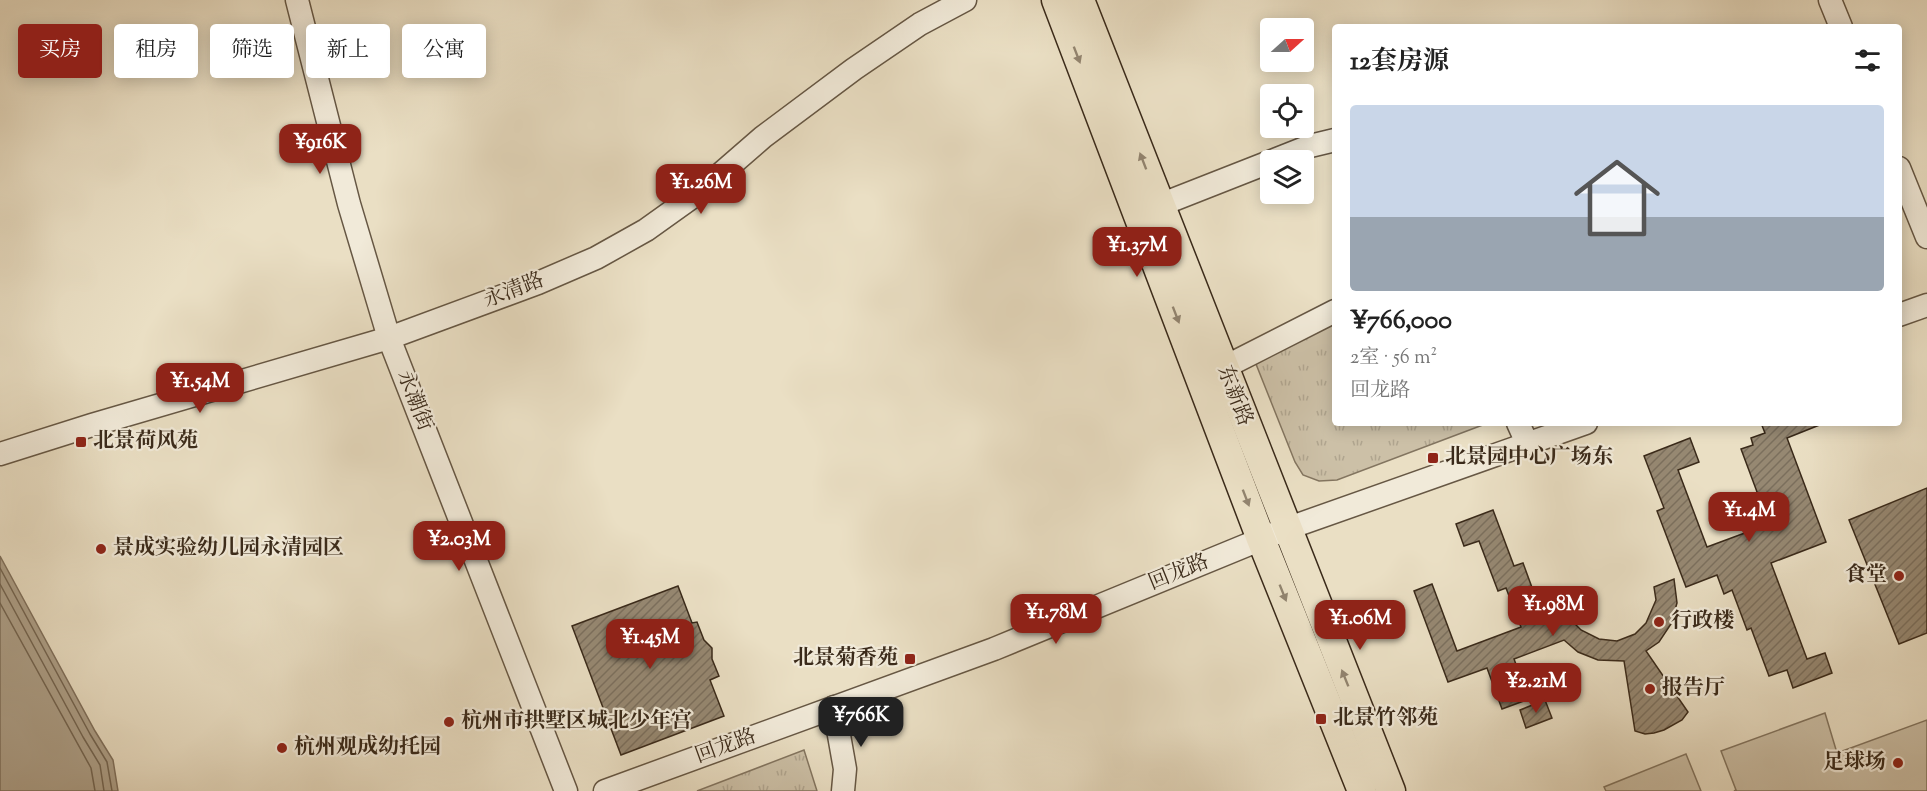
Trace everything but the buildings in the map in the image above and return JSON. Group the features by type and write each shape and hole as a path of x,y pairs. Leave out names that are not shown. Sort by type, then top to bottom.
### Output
{"main road":[{"name":"东新路","path":"1056,0 1274,534 1390,791"},
{"name":"东新路","path":"1080,0 1223,368 1274,534 1362,791"}],"street":[{"name":"永潮街","path":"297,0 349,204 389,338 566,791"},
{"name":"永清路","path":"0,454 389,338 538,283 596,258 646,230 702,190 763,137 854,69 920,24 965,0"},
{"path":"1830,0 1840,24"},
{"path":"1160,205 1310,146 1332,141"},
{"path":"1902,175 1927,237"},
{"path":"1902,314 1927,305"},
{"path":"1223,368 1332,313"},
{"name":"回龙路","path":"605,791 994,649 1522,433 1567,426"},
{"path":"834,708 845,769 843,791"}],"green space":[{"path":"1332,321 1332,426 1480,426 1337,480 1319,481 1303,475 1295,462 1256,364"},
{"path":"1825,713 1837,753 1927,720 1927,791 1734,791 1736,790 1721,751"},
{"path":"804,750 817,791 697,791"},
{"path":"1686,754 1701,791 1606,791 1604,787"}],"water":[{"path":"0,556 113,760 118,791 0,791"}],"place":[{"name":"北景荷风苑","path":"81,442"},
{"name":"北景园中心广场东","path":"1433,458"},
{"name":"景成实验幼儿园永清园区","path":"101,549"},
{"name":"食堂","path":"1899,576"},
{"name":"行政楼","path":"1659,622"},
{"name":"北景菊香苑","path":"910,659"},
{"name":"报告厅","path":"1650,689"},
{"name":"北景竹邻苑","path":"1321,719"},
{"name":"杭州市拱墅区城北少年宫","path":"449,722"},
{"name":"杭州观成幼托园","path":"282,748"},
{"name":"足球场","path":"1898,763"}]}
